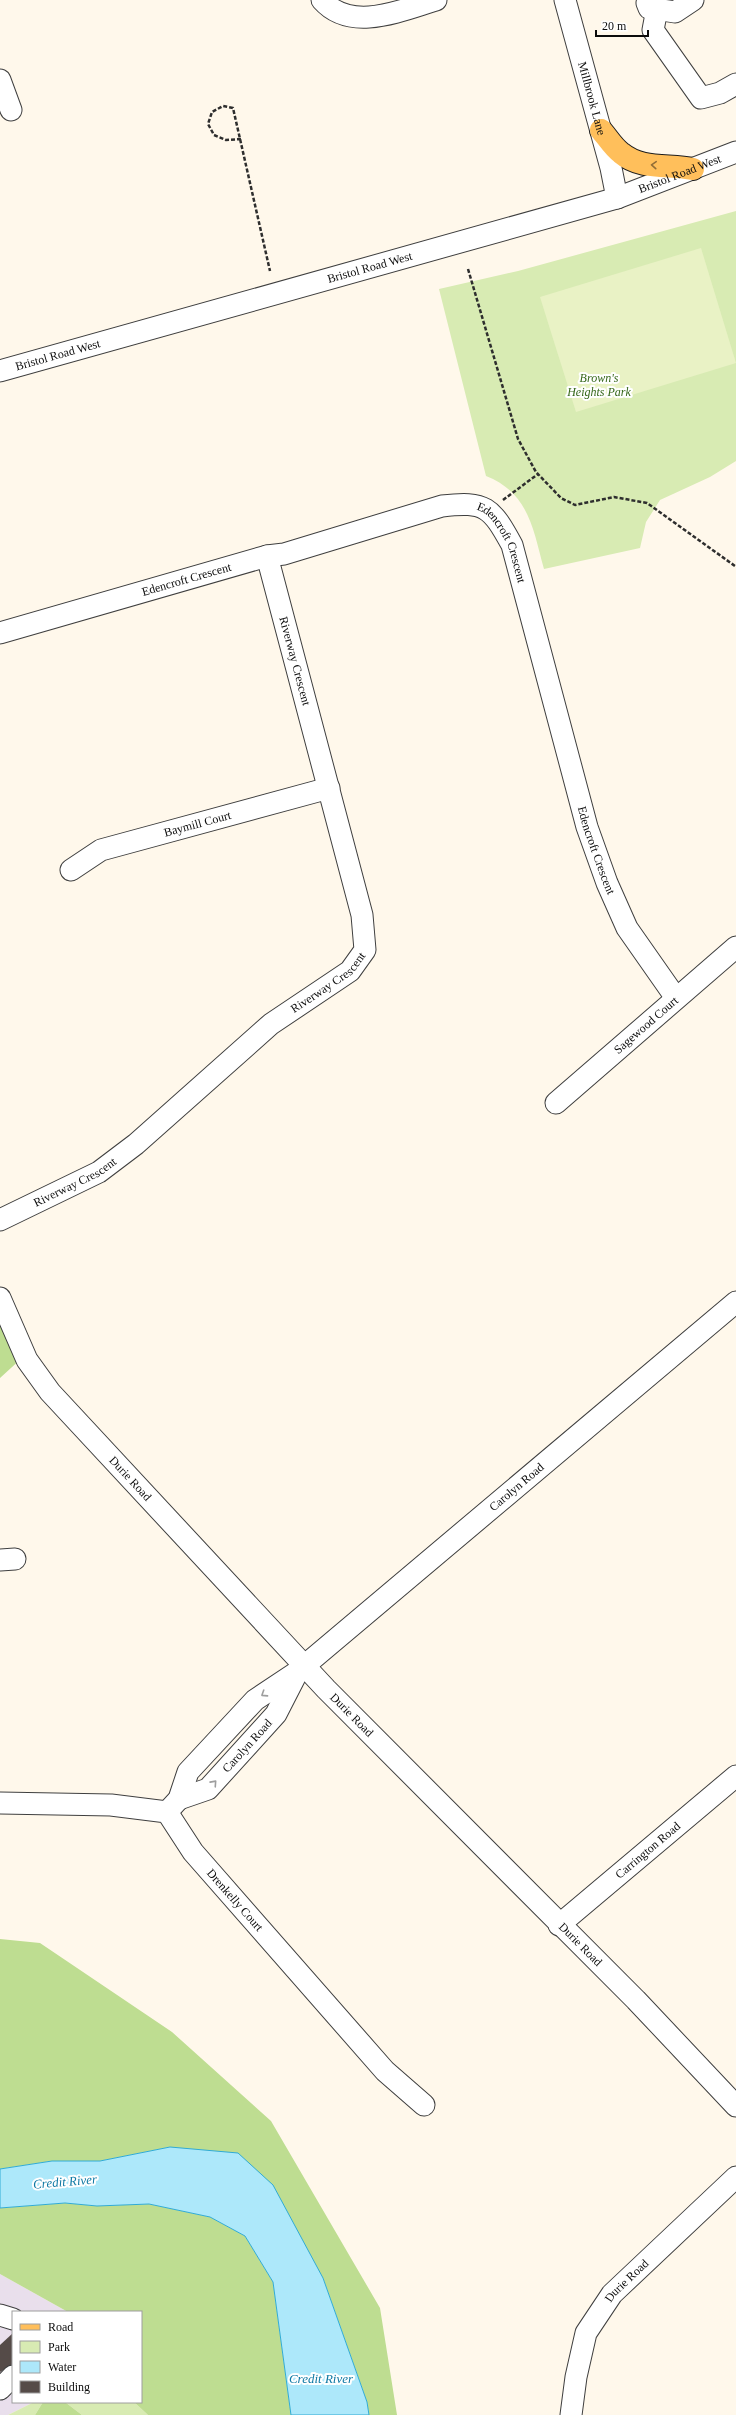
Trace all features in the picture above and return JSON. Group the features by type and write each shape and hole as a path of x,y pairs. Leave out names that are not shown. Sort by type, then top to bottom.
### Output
{"main road":[{"path":"601,130 618,150 632,160 650,165 693,169"}],"street":[{"path":"322,0 330,8 342,13 378,18 436,0"},
{"name":"Millbrook Lane","path":"565,0 601,130 617,198"},
{"path":"693,0 675,12 652,5 653,30 701,98 720,93 736,84"},
{"path":"0,80 11,110"},
{"name":"Bristol Road West","path":"0,371 617,198 736,152"},
{"name":"Edencroft Crescent","path":"0,633 267,556 284,554 442,506 468,503 490,511 512,545 587,828 607,883 627,928 676,998"},
{"name":"Riverway Crescent","path":"0,1220 99,1172 136,1144 271,1024 350,971 365,950 362,915 267,556"},
{"name":"Baymill Court","path":"71,870 101,850 329,788"},
{"name":"Sagewood Court","path":"556,1103 736,947"},
{"name":"Durie Road","path":"0,1298 27,1360 50,1392 300,1668 636,2000 736,2106"},
{"name":"Carolyn Road","path":"173,1805 188,1772 254,1700 300,1668 736,1302"},
{"name":"Carrington Road","path":"559,1925 736,1776"},
{"path":"0,1803 173,1805"},
{"name":"Drenkelly Court","path":"173,1805 193,1852 375,2060 424,2105"},
{"name":"Durie Road","path":"571,2415 576,2377 586,2333 612,2294 736,2177"},
{"path":"0,2315 12,2319"},
{"path":"0,2388 12,2377"}],"path":[{"path":"240,139 226,140 214,135 208,124 212,112 223,106 233,108 270,271"},
{"path":"468,269 518,439 538,474 561,498 575,505 614,497 647,503 735,566"},
{"path":"490,511 538,474"}],"shaded area":[{"path":"0,2274 66,2311 12,2311 12,2403 32,2403 8,2415 0,2415"}],"green space":[{"name":"Brown's Heights Park","path":"736,211 736,461 710,477 660,500 646,522 640,548 544,569 532,526 520,502 512,492 500,483 486,476 439,289 518,271"},
{"path":"701,248 736,363 576,412 540,297"},
{"path":"0,1318 23,1357 0,1378"},
{"path":"0,1939 40,1943 172,2032 271,2121 380,2308 397,2415 369,2415 367,2402 323,2278 170,2147 100,2161 52,2161 0,2169"},
{"path":"65,2203 97,2206 149,2204 210,2217 245,2236 273,2282 291,2415 148,2415 135,2403 142,2403 142,2311 66,2311 0,2274 0,2208"},
{"path":"32,2403 42,2403 35,2415 8,2415"},
{"path":"42,2403 66,2403 82,2415 35,2415"},
{"path":"66,2403 135,2403 148,2415 82,2415"}],"water":[{"name":"Credit River","path":"170,2147 238,2153 273,2185 323,2278 367,2402 369,2415 291,2415 273,2282 245,2236 210,2217 149,2204 97,2206 65,2203 0,2208 0,2169 52,2161 100,2161"}],"building":[{"path":"12,2334 12,2365 0,2372 0,2345"}]}
